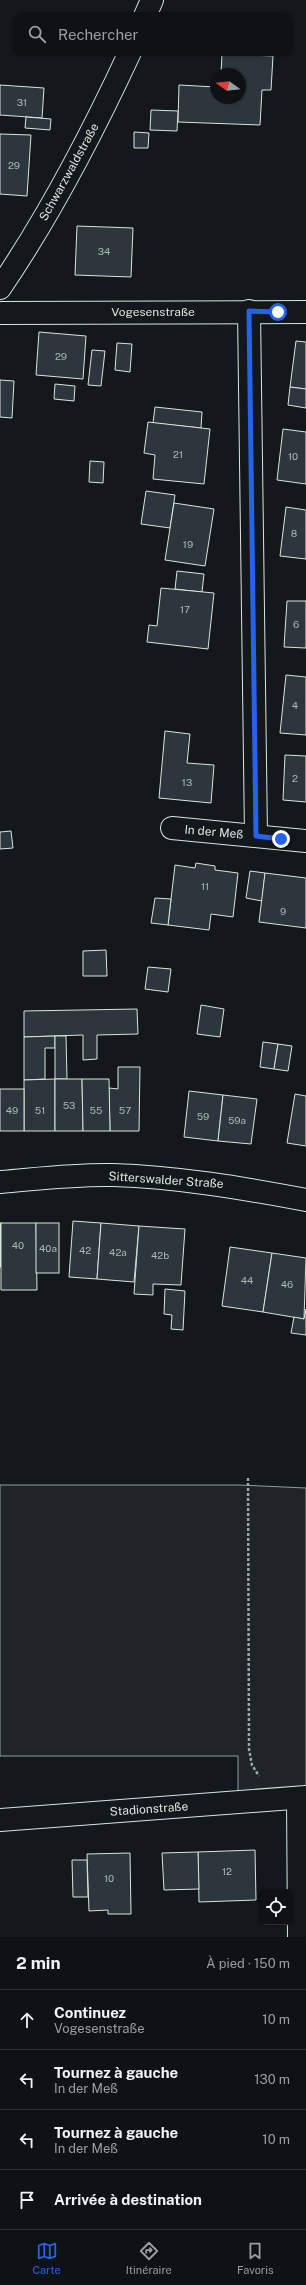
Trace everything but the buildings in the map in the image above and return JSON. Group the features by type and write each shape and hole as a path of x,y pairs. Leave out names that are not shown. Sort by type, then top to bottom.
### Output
{"street":[{"path":"147,12 152,0"},
{"name":"Schwarzwaldstraße","path":"0,288 62,190 97,123 128,56"},
{"name":"In der Meß","path":"249,311 256,836"},
{"name":"Vogesenstraße","path":"0,313 306,312"},
{"name":"In der Meß","path":"172,828 306,841"},
{"name":"Sitterswalder Straße","path":"0,1182 68,1176 150,1177 231,1186 306,1200"},
{"name":"Stadionstraße","path":"0,1820 302,1798 299,1937"}],"path":[{"path":"248,1478 249,1749 252,1765 259,1777"}],"shaded area":[{"path":"0,1485 239,1485 306,1488 306,1797 238,1802 238,1756 0,1756"}],"route":[{"path":"278,312 249,311 256,836 281,839"}]}
